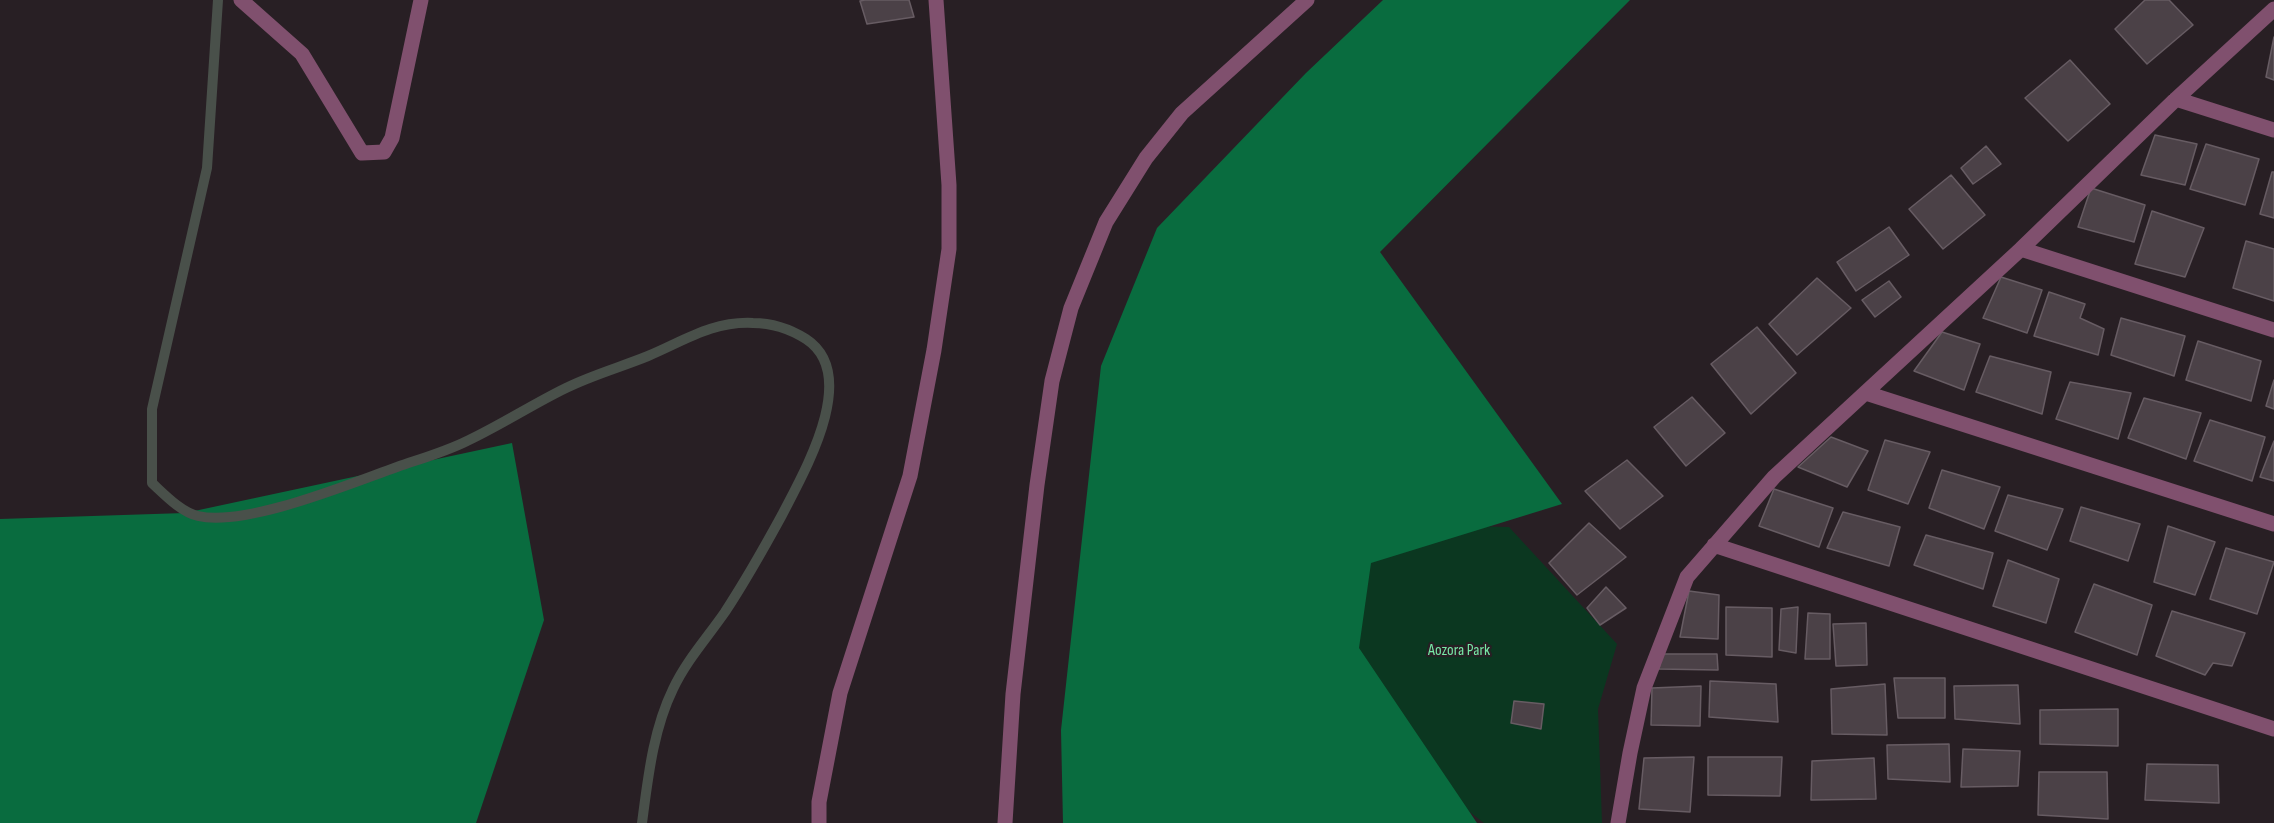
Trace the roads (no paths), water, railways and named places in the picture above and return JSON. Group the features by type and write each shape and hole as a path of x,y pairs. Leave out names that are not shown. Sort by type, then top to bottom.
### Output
{"street":[{"path":"241,0 302,54 362,153 384,152 392,138 421,0"},
{"path":"819,823 819,802 840,693 910,476 934,350 949,249 949,185 936,0"},
{"path":"1005,823 1013,694 1037,485 1052,381 1071,308 1106,222 1146,158 1182,113 1307,0"},
{"path":"1618,823 1644,688 1687,578 1774,477 2021,249 2176,99 2274,9"},
{"path":"2176,99 2274,130"},
{"path":"2021,249 2274,330"},
{"path":"1866,393 2274,524"},
{"path":"1714,545 2274,729"}],"waterway":[{"path":"218,0 207,168 152,409 152,483 185,511 198,516 218,518 243,515 269,510 326,493 450,449 576,383 724,325 753,323 781,327 806,339 822,355 829,376 828,399 814,450 782,515 748,576 690,659 673,689 656,738 642,823"}],"park label":[{"name":"Aozora Park","path":"1459,651"}]}
